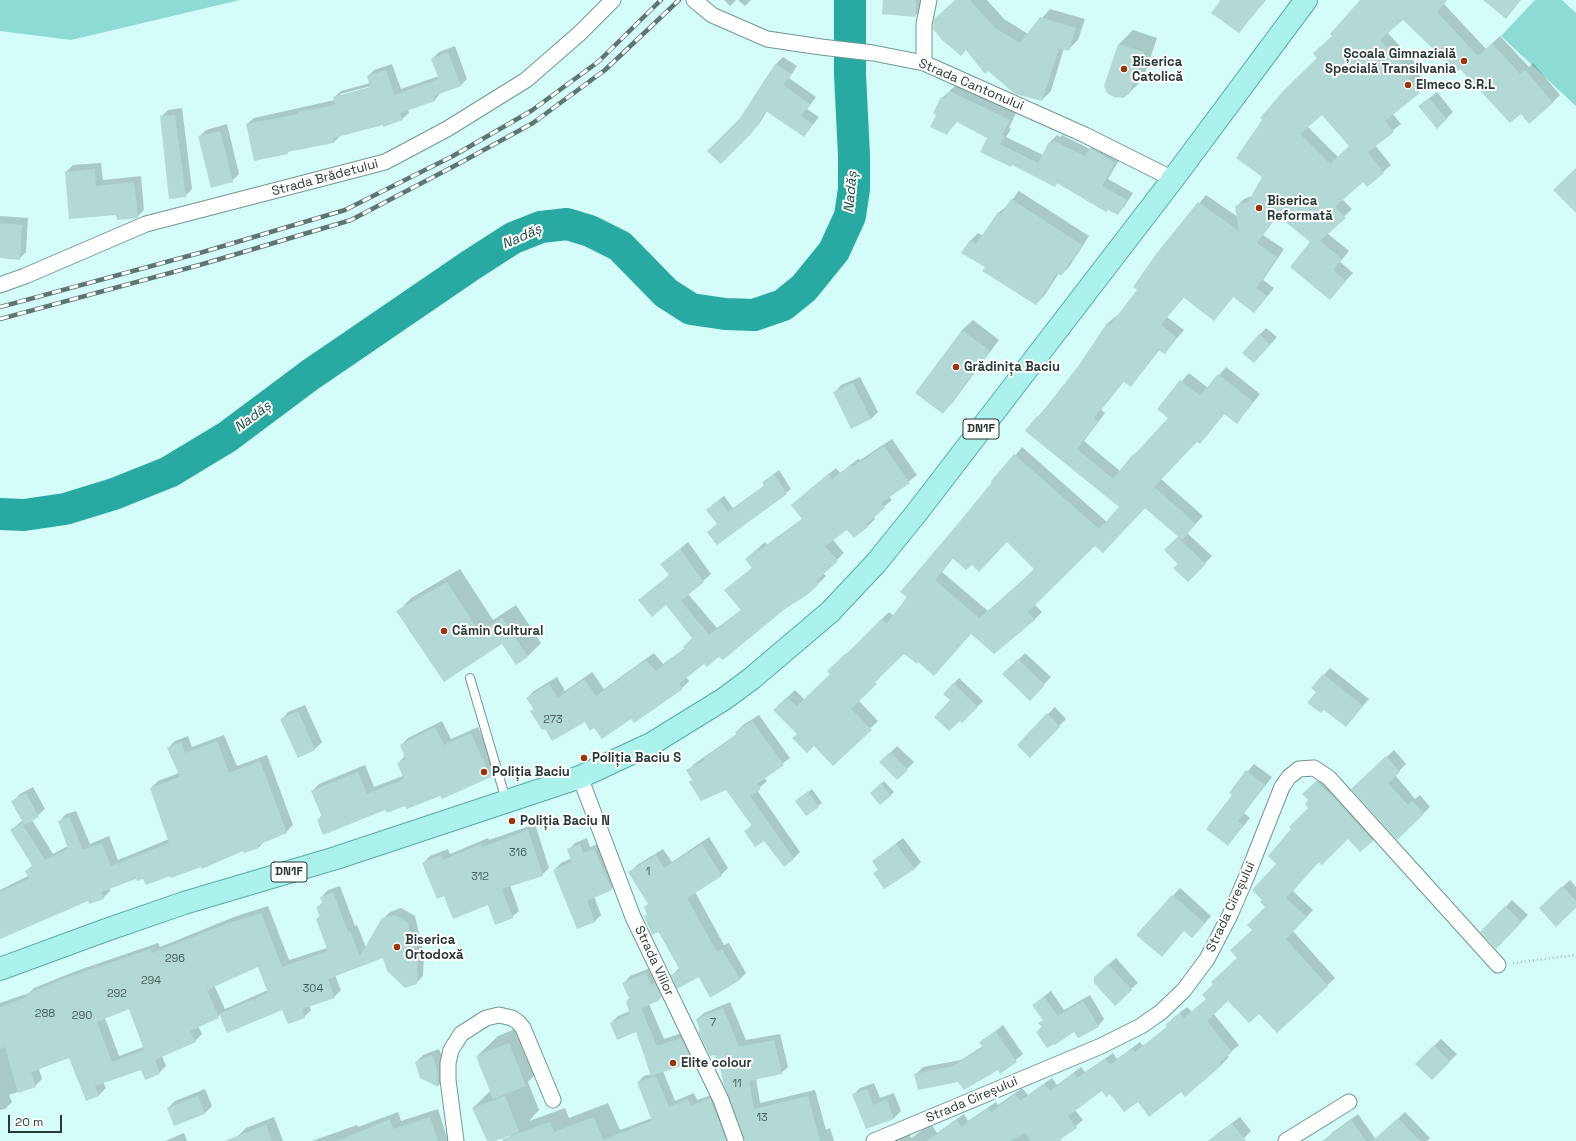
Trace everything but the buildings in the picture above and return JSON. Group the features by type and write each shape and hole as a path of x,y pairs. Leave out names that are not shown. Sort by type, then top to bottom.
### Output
{"main road":[{"name":"DN1F","path":"0,969 184,903 336,858 580,777 651,744 724,698 778,658 830,612 876,563 918,511 1173,179 1306,0"}],"street":[{"name":"Strada Brădetului","path":"0,285 25,276 146,224 385,162 447,129 526,80 580,33 613,0"},
{"name":"Strada Cantonului","path":"694,0 712,15 767,39 873,53 924,63 1085,135 1173,179"},
{"path":"924,63 924,24 929,0"},
{"name":"Strada Cireșului","path":"874,1141 1101,1046 1140,1026 1161,1012 1184,990 1207,959 1244,884 1282,787 1289,777 1299,769 1314,768 1329,778 1498,965"},
{"name":"Strada Viilor","path":"580,777 633,917 721,1100 736,1141"},
{"path":"456,1141 448,1080 448,1062 451,1050 461,1034 492,1015 512,1018 523,1028 553,1100"},
{"path":"1286,1141 1350,1102"}],"lane":[{"path":"470,678 506,802"}],"path":[{"path":"1498,965 1576,955"}],"shaded area":[{"path":"0,0 240,0 71,40 0,31"},
{"path":"1535,0 1562,0 1576,13 1576,106 1501,36"}],"waterway":[{"name":"Nadăș","path":"0,514 24,515 65,509 114,494 169,472 227,437 310,375 471,265 513,238 541,227 567,224 590,231 620,246 666,293 691,309 725,314 754,315 783,305 804,288 834,251 850,216 854,189 850,74 850,0"}],"railway":[{"path":"0,307 203,252 345,210 453,156 531,111 598,62 661,0"},
{"path":"0,319 203,264 351,220 533,123 605,70 679,0"}],"place":[{"name":"Școala Gimnazială Specială Transilvania","path":"1464,61"},
{"name":"Biserica Catolică","path":"1124,69"},
{"name":"Elmeco S.R.L","path":"1408,85"},
{"name":"Biserica Reformată","path":"1259,208"},
{"name":"Grădinița Baciu","path":"956,367"},
{"name":"Cămin Cultural","path":"444,631"},
{"name":"Poliția Baciu S","path":"584,758"},
{"name":"Poliția Baciu","path":"484,772"},
{"name":"Poliția Baciu N","path":"512,821"},
{"name":"Biserica Ortodoxă","path":"397,947"},
{"name":"Elite colour","path":"673,1063"}]}
